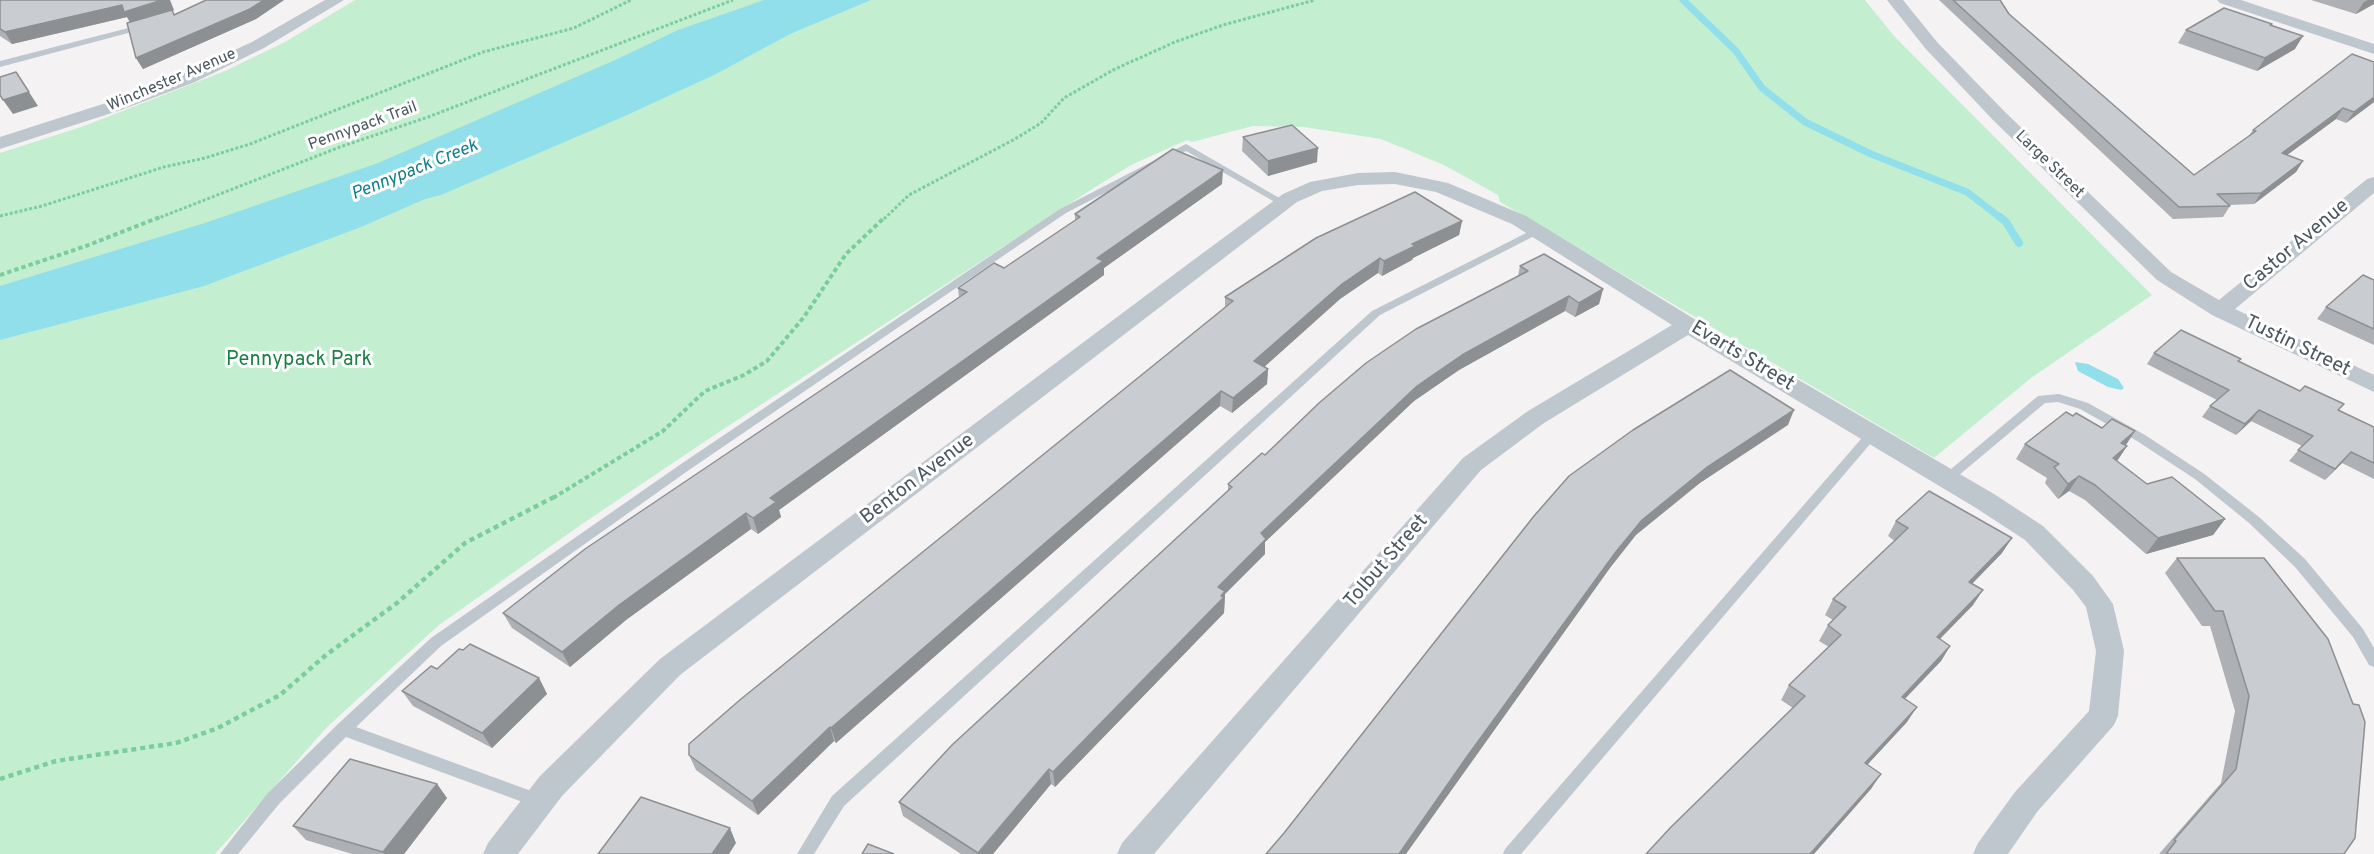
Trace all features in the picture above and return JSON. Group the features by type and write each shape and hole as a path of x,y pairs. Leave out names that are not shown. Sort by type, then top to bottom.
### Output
{"street":[{"name":"Winchester Avenue","path":"0,143 115,106 189,78 258,45 336,0"},
{"name":"Large Street","path":"1895,0 1931,45 1998,115 2164,276 2220,310"},
{"path":"2225,0 2374,49"},
{"name":"Benton Avenue","path":"498,854 551,786 670,667 1283,203 1317,186 1358,179 1385,179"},
{"name":"Evarts Street","path":"1385,179 1441,187 1519,220 1688,325 1948,478 2034,533 2077,577 2100,604 2110,651 2103,716 2026,802 1989,854"},
{"name":"Castor Avenue","path":"2220,310 2374,183"},
{"name":"Tustin Street","path":"2220,310 2374,384"},
{"name":"Tolbut Street","path":"1132,854 1472,464 1536,417 1688,325"}],"lane":[{"path":"0,64 157,22"},
{"path":"228,854 273,799 436,642 685,467 1063,211 1186,147 1283,203"},
{"path":"805,854 838,801 1376,313 1536,231"},
{"path":"1948,478 2042,399 2059,398 2084,406 2141,438 2199,476 2254,520 2300,563 2358,633 2374,662"},
{"path":"1511,854 1872,434"},
{"path":"344,729 540,801"}],"path":[{"path":"0,216 42,206 164,166 205,158 250,144 483,52 574,28 631,0"},
{"name":"Pennypack Trail","path":"0,275 97,242 340,147 429,117 733,0"},
{"path":"0,779 56,761 122,753 176,743 218,728 280,695 326,655 397,603 465,543 557,495 641,446 663,431 705,392 744,375 767,361 804,317 846,254 909,195 1015,139 1041,123 1064,98 1115,69 1175,42 1216,27 1315,0"}],"green space":[{"name":"Pennypack Park","path":"355,0 1865,0 1894,36 2152,295 2031,378 1934,458 1500,202 1498,195 1444,165 1381,139 1304,127 1253,126 1192,142 1187,140 1131,165 1089,191 719,432 585,522 439,625 327,727 215,854 0,854 0,153 84,126 225,71 285,42"}],"water":[{"name":"Pennypack Creek","path":"764,0 871,0 790,34 716,74 625,116 361,227 204,286 0,340 0,286 208,222 378,163 613,61 678,30"},
{"path":"2075,362 2088,364 2118,379 2124,388 2121,390 2108,387 2078,371"}],"building":[{"path":"0,0 162,0 124,12 122,5 5,32 0,29"},
{"path":"206,0 264,0 250,9 136,58 127,23 172,10 174,15"},
{"path":"1953,0 2000,0 2009,14 2194,175 2256,131 2253,130 2352,54 2374,62 2374,97 2354,112 2343,108 2282,153 2303,161 2261,193 2217,194 2230,206 2179,207"},
{"path":"2224,8 2303,36 2265,58 2186,30"},
{"path":"16,72 29,92 3,100 0,95 0,77"},
{"path":"1292,125 1318,148 1268,161 1243,137"},
{"path":"1173,149 1223,170 1097,258 1103,261 770,498 776,502 753,518 746,513 619,605 562,652 503,613 585,549 967,292 958,288 994,263 1004,268 1080,217 1075,214"},
{"path":"1415,192 1462,221 1412,244 1415,246 1384,261 1380,258 1342,284 1254,361 1268,369 1233,398 1221,391 830,727 752,801 689,755 689,744 741,699 1233,301 1225,297 1316,238"},
{"path":"1544,254 1603,289 1579,303 1569,296 1462,355 1417,386 1261,533 1266,539 1218,587 1225,591 1221,596 1224,597 1053,772 1049,769 978,853 899,802 952,745 1232,487 1228,484 1262,453 1265,455 1319,403 1366,363 1416,329 1528,271 1520,266"},
{"path":"2363,275 2374,280 2374,329 2326,307"},
{"path":"2181,330 2300,391 2305,386 2344,404 2338,410 2374,427 2374,463 2351,452 2335,469 2298,450 2313,436 2259,410 2245,424 2210,406 2229,390 2154,353"},
{"path":"1730,370 1794,410 1706,468 1642,520 1615,553 1399,854 1266,854 1534,516 1569,476 1633,430"},
{"path":"2066,412 2073,416 2076,413 2102,428 2112,419 2135,431 2121,443 2127,446 2113,458 2147,484 2172,477 2225,519 2158,538 2095,485 2079,476 2068,484 2054,467 2059,464 2025,444"},
{"path":"1929,491 2012,538 1969,582 1983,590 1937,637 1950,646 1902,697 1917,707 1865,763 1881,774 1810,854 1646,854 1805,696 1789,685 1841,635 1828,625 1846,607 1833,599 1908,528 1896,521"},
{"path":"2177,558 2264,558 2328,639 2353,704 2359,705 2365,722 2355,838 2344,854 2166,854 2176,841 2174,840 2236,769 2249,696 2223,611 2215,611"},
{"path":"470,644 539,678 482,733 402,691 431,666 437,669 459,649 463,650"},
{"path":"350,759 437,784 383,852 293,826"},
{"path":"641,797 730,828 712,854 598,854"},
{"path":"868,844 894,854 862,854"}],"waterway":[{"path":"1683,0 1736,51 1762,88 1805,122 1871,154 1967,192 2002,219"},
{"path":"2000,217 2006,222 2019,243"}]}
